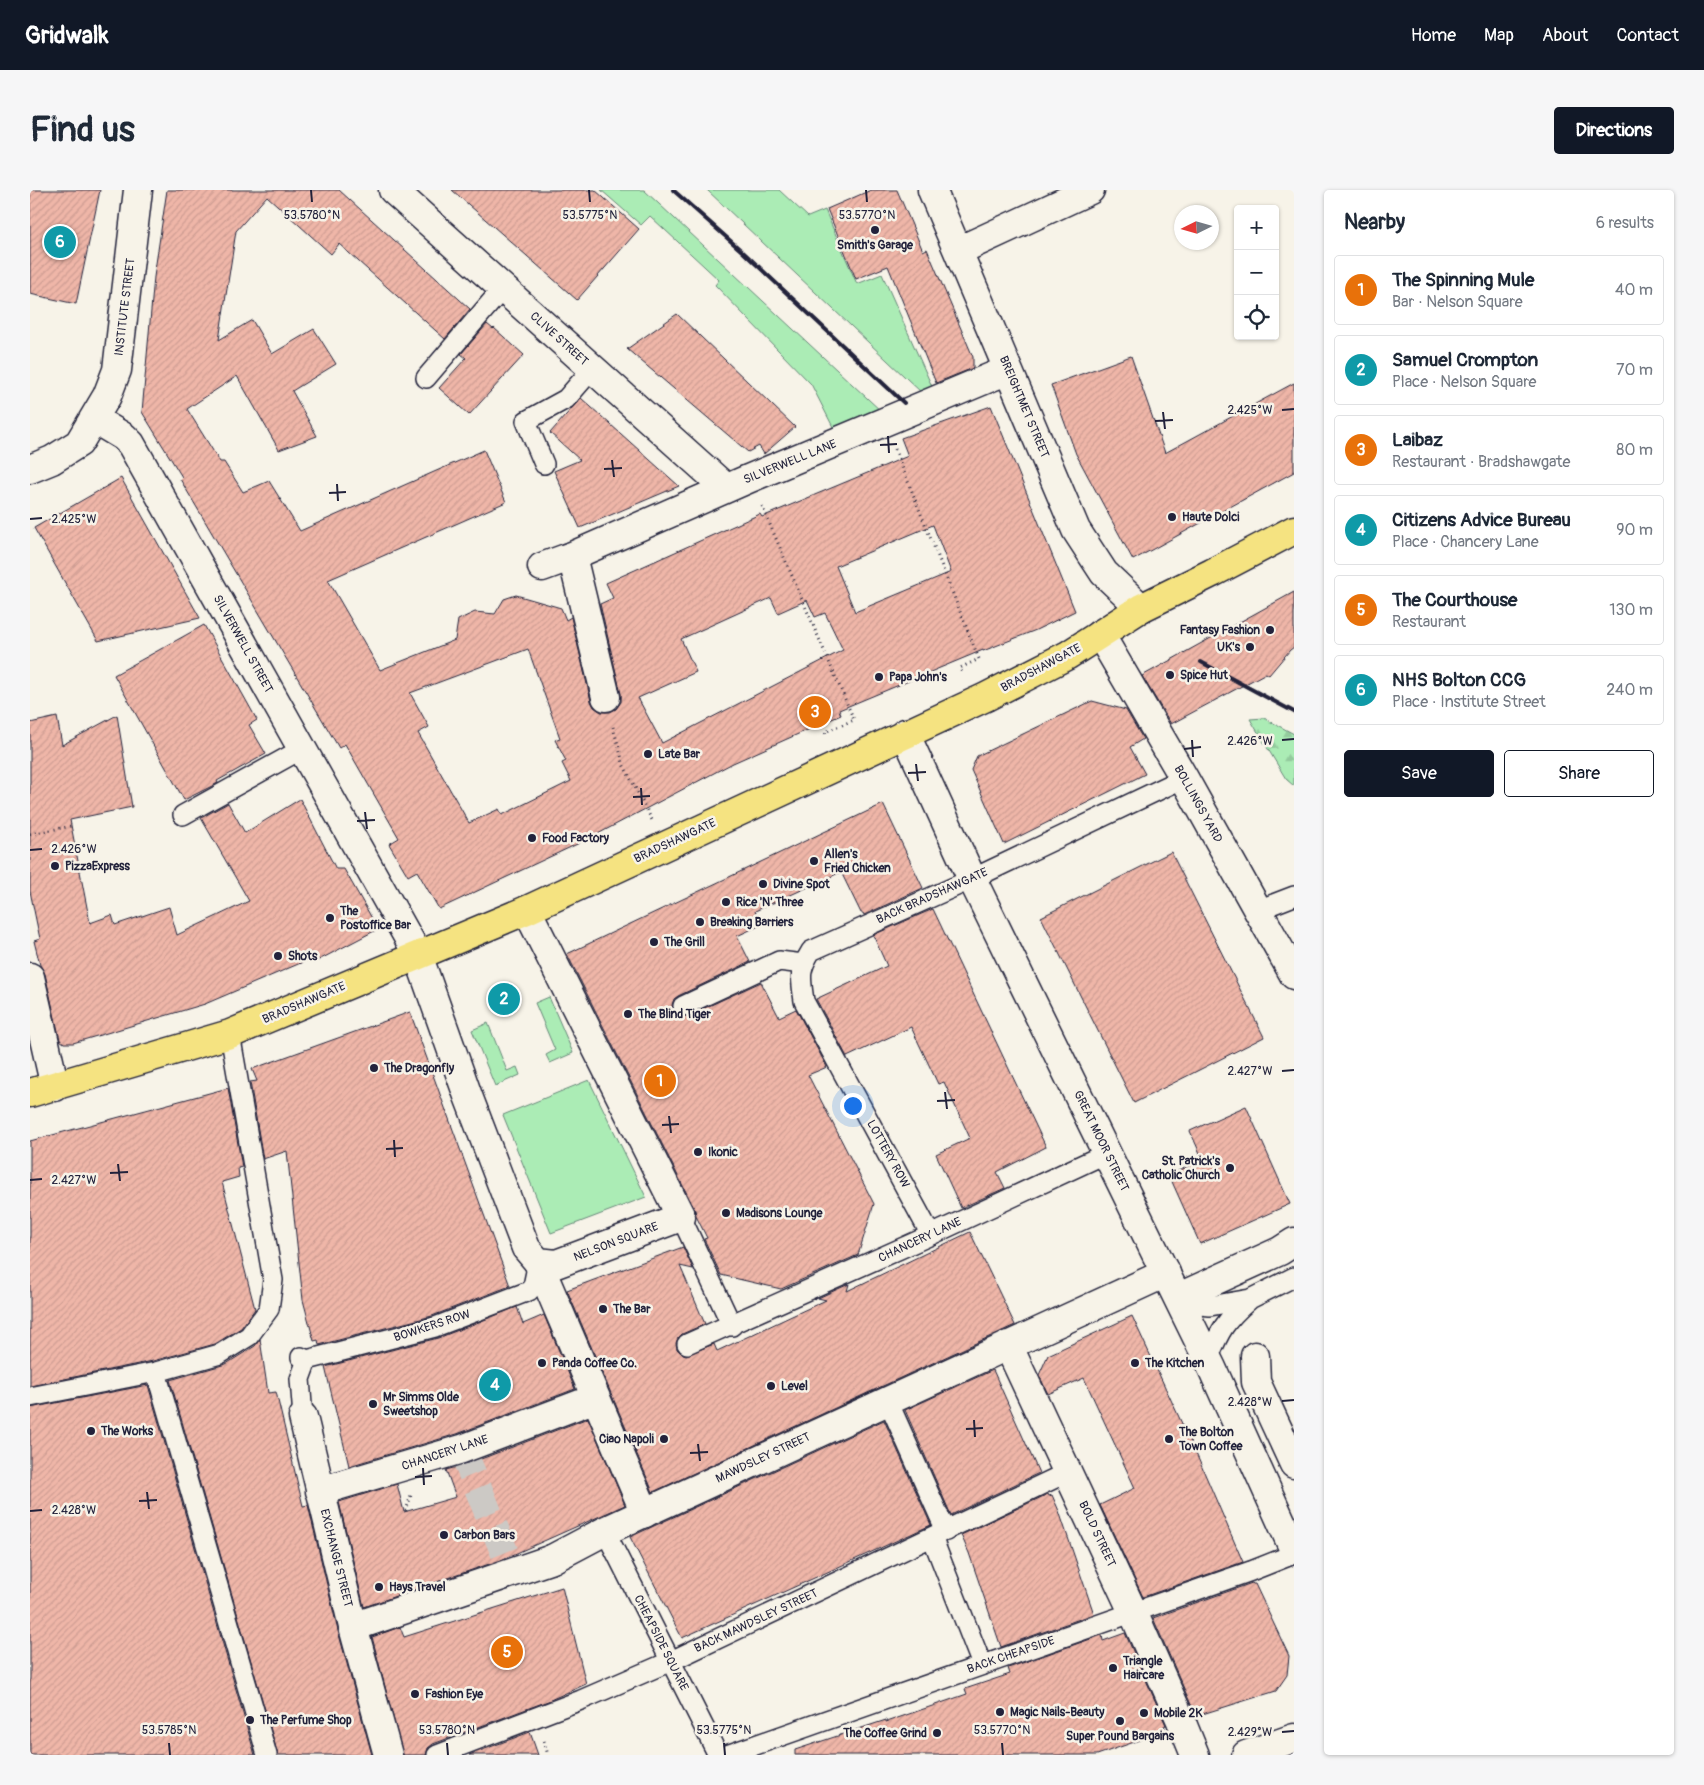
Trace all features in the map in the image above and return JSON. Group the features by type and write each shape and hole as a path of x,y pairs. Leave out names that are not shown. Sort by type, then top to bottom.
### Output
{"main road":[{"name":"BRADSHAWGATE","path":"42,1090 230,1034 526,910 975,701 1068,655 1142,608 1294,530"}],"street":[{"name":"INSTITUTE STREET","path":"94,419 107,396 117,370 138,190"},
{"name":"CLIVE STREET","path":"393,190 592,368 737,484"},
{"name":"BREIGHTMET STREET","path":"932,190 1076,530 1104,573 1142,608"},
{"path":"958,251 1090,190"},
{"name":"SILVERWELL LANE","path":"542,567 572,556 1008,370"},
{"path":"30,469 52,460 79,443 94,419"},
{"name":"SILVERWELL STREET","path":"94,419 124,437 131,444 418,955"},
{"path":"572,556 606,697"},
{"name":"BOLLINGS YARD","path":"1100,634 1184,778 1294,975"},
{"name":"GREAT MOOR STREET","path":"905,733 972,879 1180,1300 1294,1552"},
{"path":"526,910 681,1217"},
{"path":"418,955 468,1096 526,1248 538,1262 645,1513"},
{"path":"30,977 42,1090"},
{"name":"NELSON SQUARE","path":"538,1262 556,1264 681,1217"},
{"path":"1180,1300 1280,1251 1294,1242"},
{"name":"MAWDSLEY STREET","path":"353,1627 514,1573 552,1558 605,1531 1166,1273"},
{"name":"BOLD STREET","path":"1008,1345 1133,1612 1195,1755"},
{"path":"1255,1356 1256,1382 1294,1464"},
{"name":"CHANCERY LANE","path":"320,1491 462,1449 596,1398"},
{"name":"EXCHANGE STREET","path":"303,1417 353,1627 388,1755"},
{"path":"1246,1755 1294,1738"}],"lane":[{"path":"426,378 503,288"},
{"path":"544,464 526,421 566,399 592,368"},
{"path":"183,815 302,749"},
{"name":"BACK BRADSHAWGATE","path":"803,964 811,951 972,879 1184,778"},
{"path":"1258,910 1294,896"},
{"path":"683,1006 779,961 803,964"},
{"name":"LOTTERY ROW","path":"803,964 801,974 804,1001 932,1235"},
{"path":"30,1397 156,1372 220,1354 250,1336 269,1309 273,1280 230,1034"},
{"name":"CHANCERY LANE","path":"687,1344 732,1326 1107,1153"},
{"path":"681,1217 732,1326"},
{"name":"BOWKERS ROW","path":"304,1358 435,1327 529,1292 533,1286 538,1262"},
{"path":"1208,1359 1218,1334 1230,1316 1250,1299 1294,1278"},
{"path":"1180,1300 1210,1306 1250,1299"},
{"name":"EXCHANGE STREET","path":"303,1417 300,1379 304,1358"},
{"path":"156,1372 267,1755"},
{"path":"888,1401 939,1534 982,1665"},
{"name":"BACK MAWDSLEY STREET","path":"437,1755 581,1700 671,1662 1068,1472"},
{"name":"CHEAPSIDE SQUARE","path":"605,1531 718,1755"},
{"name":"BACK CHEAPSIDE","path":"727,1755 1251,1571 1294,1552"}],"path":[{"path":"884,423 979,658 960,668 975,701"},
{"path":"737,484 762,505 854,720 825,732 840,764"},
{"path":"606,697 624,766 666,846"},
{"path":"30,834 72,826"}],"green space":[{"path":"601,190 644,190 882,412 838,430 833,427 811,384 715,285 719,280 650,216 641,225"},
{"path":"707,190 779,190 808,217 825,210 857,284 882,274 934,391 923,394"},
{"path":"1264,718 1294,734 1294,786 1286,779 1250,719"},
{"path":"549,997 573,1053 550,1063 546,1055 555,1050 535,1003"},
{"path":"488,1023 507,1071 517,1067 520,1075 495,1086 472,1030"},
{"path":"589,1080 646,1197 551,1233 503,1115"}],"building":[{"path":"30,190 100,190 76,304 30,294"},
{"path":"167,190 339,190 470,309 445,339 339,244 331,254 267,196 236,231 219,340 252,320 272,354 314,329 336,364 292,391 317,436 279,450 237,376 187,409 220,462 224,462 243,492 269,481 300,531 484,450 506,502 328,580 380,670 455,640 458,620 475,612 495,614 504,599 516,595 561,608 566,620 571,617 591,701 594,707 601,712 610,712 616,709 621,702 621,694 600,604 613,598 606,583 760,514 762,517 908,456 901,438 991,406 1075,611 1036,630 839,710 841,715 733,763 590,838 439,909 417,871 408,876 389,844 399,838 345,744 339,748 180,479 182,477 142,412 154,277","holes":["933,525 951,572 855,612 836,566","771,598 778,613 807,600 815,617 825,613 843,650 662,743 638,698 696,672 681,639","528,649 560,738 555,740 566,761 562,763 571,781 502,815 499,809 469,823 418,733 429,727 410,693"]},
{"path":"452,190 595,190 639,229 577,300"},
{"path":"871,190 897,190 923,251 927,249 973,357 973,368 936,383 888,266 856,279 827,209"},
{"path":"677,314 795,427 764,454 759,446 748,452 627,349"},
{"path":"487,324 524,355 469,415 439,388 466,358 461,354"},
{"path":"1131,356 1165,453 1294,383 1294,472 1133,560 1076,454 1051,385"},
{"path":"581,398 679,486 580,528 554,471 580,460 550,433"},
{"path":"121,478 200,618 98,641 34,528"},
{"path":"1294,592 1294,647 1269,675 1266,673 1171,724 1142,676"},
{"path":"204,625 257,720 249,725 266,754 217,781 218,783 184,800 114,675"},
{"path":"1092,701 1126,710 1143,739 1130,747 1145,774 1004,844 971,770 977,756"},
{"path":"117,715 132,807 70,820 90,923 112,915 115,925 169,907 177,935 249,901 201,818 228,803 245,833 300,799 336,869 344,869 378,929 313,963 310,959 205,1004 73,1043 64,1043 60,1040 45,974 40,965 34,941 40,939 30,891 30,723 57,717 62,745"},
{"path":"883,804 923,888 864,915 861,913 841,872 755,911 761,925 737,936 750,962 674,999 673,1010 676,1015 682,1017 761,982 779,1017 796,1009 827,1067 808,1075 874,1204 858,1255 781,1289 721,1275 704,1239 707,1238 695,1210 567,954"},
{"path":"1171,852 1264,1037 1134,1103 1041,917"},
{"path":"933,909 1046,1147 997,1172 1005,1188 961,1208 936,1154 970,1138 944,1082 938,1084 911,1027 847,1057 816,999 887,966 873,935"},
{"path":"410,1012 510,1286 432,1316 319,1345 318,1340 314,1341 303,1300 287,1151 263,1159 250,1082 257,1081 252,1069"},
{"path":"228,1088 242,1167 238,1168 239,1177 222,1182 255,1309 241,1328 215,1344 153,1361 30,1386 30,1141"},
{"name":"St. Patrick's Catholic Church","path":"1246,1106 1290,1204 1200,1244 1169,1175 1203,1160 1190,1131"},
{"path":"970,1232 1015,1325 653,1492 567,1290 683,1247 693,1269 680,1266 705,1324 682,1334 676,1343 677,1349 686,1355 714,1344 717,1351 826,1300 818,1298 849,1284 847,1291"},
{"path":"517,1307 523,1324 544,1315 575,1389 457,1434 349,1466 325,1367 438,1338"},
{"path":"1132,1316 1198,1458 1243,1562 1143,1597 1100,1505 1135,1488 1084,1378 1048,1394 1039,1375 1048,1355"},
{"path":"260,1339 268,1393 276,1392 303,1506 308,1505 338,1631 372,1755 278,1755 170,1380 226,1364 255,1346"},
{"path":"993,1370 1039,1473 951,1515 905,1410"},
{"path":"148,1385 255,1755 30,1755 30,1408"},
{"path":"588,1418 625,1505 501,1560 364,1607 339,1502 397,1484 404,1512 456,1497 446,1470 468,1464"},
{"path":"884,1420 931,1525 682,1638 630,1537"},
{"path":"1048,1494 1049,1496 1052,1495 1059,1511 1094,1614 1001,1647 961,1535"},
{"path":"1252,1583 1255,1584 1289,1656 1287,1675 1276,1691 1196,1716 1153,1618"},
{"path":"562,1587 586,1684 548,1701 433,1744 428,1748 426,1755 403,1755 372,1637 400,1627 404,1637"},
{"path":"1125,1633 1166,1725 1164,1726 1166,1731 1097,1755 795,1755 795,1750 886,1720 886,1722 967,1694 965,1689 1010,1674 1008,1668 1102,1635 1103,1641"},
{"path":"530,1732 538,1755 469,1755"}],"tunnel":[{"path":"462,1449 513,1573"}],"railway":[{"path":"673,190 743,252 904,403"},
{"path":"1201,662 1294,712"}],"place":[{"name":"Smith's Garage","path":"875,230"},
{"name":"NHS Bolton CCG","path":"60,242"},
{"name":"Haute Dolci","path":"1172,517"},
{"name":"Fantasy Fashion","path":"1270,630"},
{"name":"UK's","path":"1250,647"},
{"name":"Spice Hut","path":"1170,675"},
{"name":"Papa John's","path":"879,677"},
{"name":"Laibaz","path":"815,712"},
{"name":"Late Bar","path":"648,754"},
{"name":"Food Factory","path":"532,838"},
{"name":"Allen's Fried Chicken","path":"814,861"},
{"name":"PizzaExpress","path":"55,866"},
{"name":"Divine Spot","path":"763,884"},
{"name":"Rice 'N' Three","path":"726,902"},
{"name":"The Postoffice Bar","path":"330,918"},
{"name":"Breaking Barriers","path":"700,922"},
{"name":"The Grill","path":"654,942"},
{"name":"Shots","path":"278,956"},
{"name":"Samuel Crompton","path":"504,999"},
{"name":"The Blind Tiger","path":"628,1014"},
{"name":"The Dragonfly","path":"374,1068"},
{"name":"The Spinning Mule","path":"660,1081"},
{"name":"Ikonic","path":"698,1152"},
{"name":"St. Patrick's Catholic Church","path":"1230,1168"},
{"name":"Madisons Lounge","path":"726,1213"},
{"name":"The Bar","path":"603,1309"},
{"name":"Panda Coffee Co.","path":"542,1363"},
{"name":"The Kitchen","path":"1135,1363"},
{"name":"Citizens Advice Bureau","path":"495,1385"},
{"name":"Level","path":"771,1386"},
{"name":"Mr Simms Olde Sweetshop","path":"373,1404"},
{"name":"The Works","path":"91,1431"},
{"name":"Ciao Napoli","path":"664,1439"},
{"name":"The Bolton Town Coffee","path":"1169,1439"},
{"name":"Carbon Bars","path":"444,1535"},
{"name":"Hays Travel","path":"379,1587"},
{"name":"The Courthouse","path":"507,1652"},
{"name":"Triangle Haircare","path":"1113,1668"},
{"name":"Fashion Eye","path":"415,1694"},
{"name":"Magic Nails-Beauty","path":"1000,1712"},
{"name":"Mobile 2K","path":"1144,1713"},
{"name":"The Perfume Shop","path":"250,1720"},
{"name":"Super Pound Bargains","path":"1120,1721"},
{"name":"The Coffee Grind","path":"937,1733"}]}
